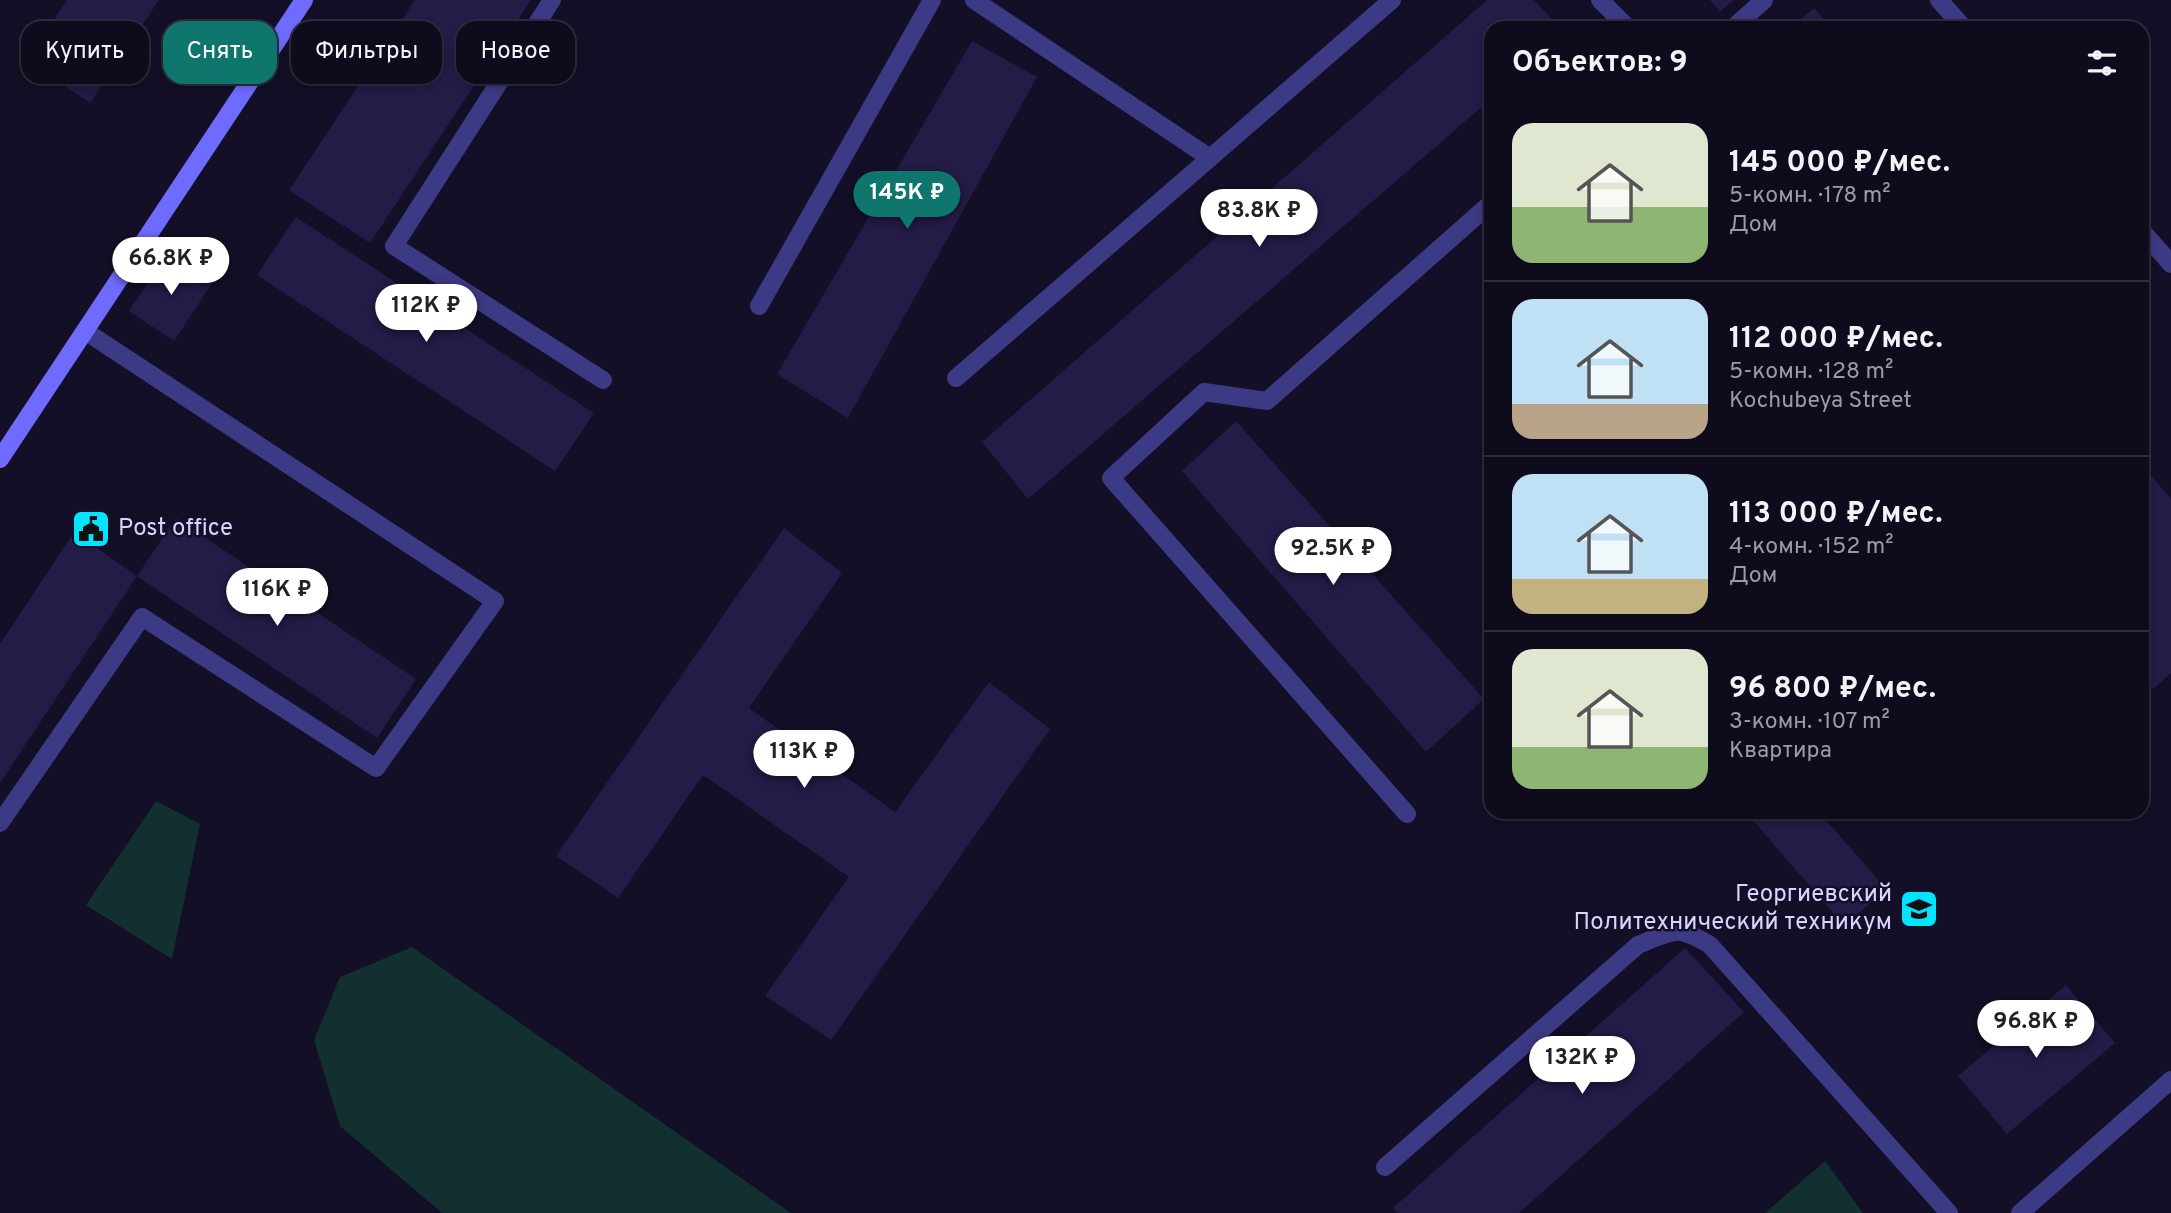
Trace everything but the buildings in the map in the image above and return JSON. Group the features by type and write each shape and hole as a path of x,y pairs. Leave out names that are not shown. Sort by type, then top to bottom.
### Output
{"main road":[{"path":"0,459 304,0"}],"street":[{"path":"552,0 394,246 603,380"},
{"path":"759,306 932,0"},
{"path":"974,0 1210,158"},
{"path":"956,378 1392,0"},
{"path":"1600,0 1621,21"},
{"path":"1741,21 1764,0"},
{"path":"1940,0 1958,21"},
{"path":"1407,814 1111,478 1204,392 1267,401 1484,209"},
{"path":"2149,238 2171,264"},
{"path":"0,822 142,617 376,768 495,601 85,331"},
{"path":"1385,1167 1638,945 1674,931 1688,932 1710,945 1949,1213"},
{"path":"2020,1213 2171,1080"}],"green space":[{"path":"156,801 200,824 172,959 86,905"},
{"path":"412,947 791,1213 442,1213 340,1126 314,1040 340,977"},
{"path":"1825,1161 1863,1213 1765,1213"}],"place":[{"name":"Post office","path":"91,529"},
{"name":"Георгиевский Политехнический техникум","path":"1919,909"}]}
